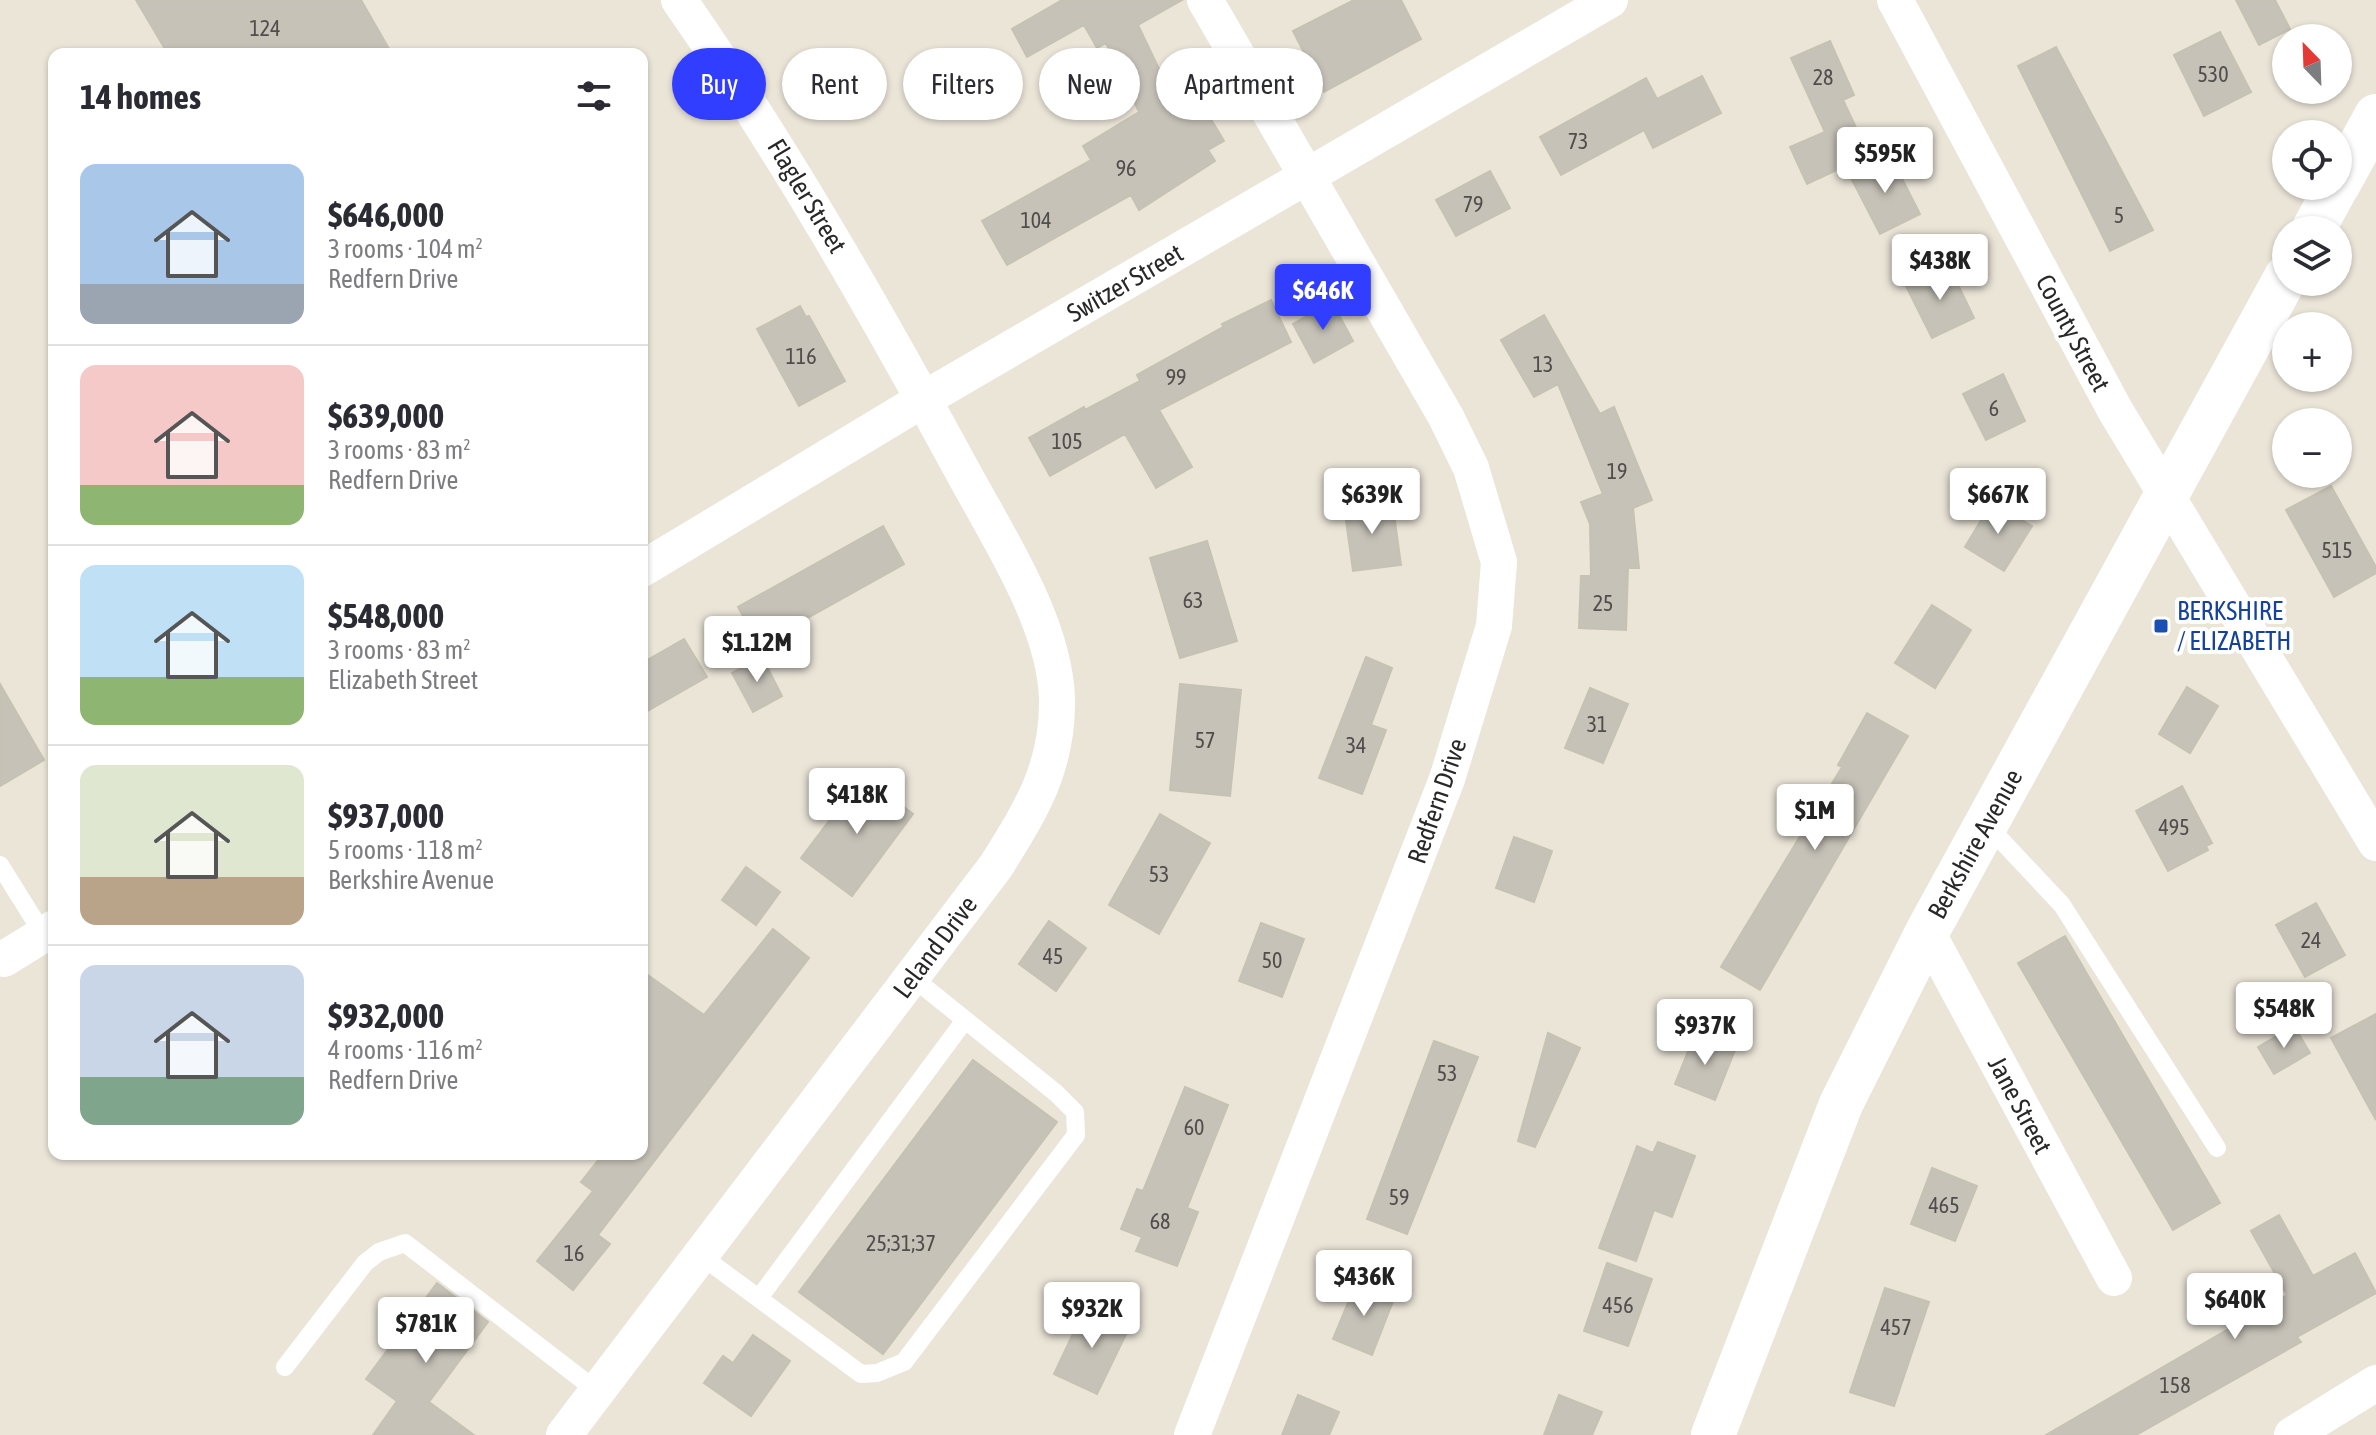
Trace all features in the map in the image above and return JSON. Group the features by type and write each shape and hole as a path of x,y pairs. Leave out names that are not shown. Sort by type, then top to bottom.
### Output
{"main road":[{"path":"2352,160 2376,116"},
{"name":"Berkshire Avenue","path":"1713,1435 1841,1104 1927,932 2275,296"}],"street":[{"name":"Flagler Street","path":"679,0 750,103 857,280 924,399"},
{"name":"Redfern Drive","path":"1192,1435 1447,779 1494,626 1499,562 1471,468 1446,417 1205,0"},
{"name":"Switzer Street","path":"648,565 924,399 1610,0"},
{"name":"County Street","path":"1895,0 2164,495 2376,843"},
{"name":"Leland Drive","path":"564,1435 996,866 1028,816 1056,746 1057,695 1043,631 1011,561 924,399"},
{"path":"4,959 48,932"},
{"name":"Jane Street","path":"1927,932 2114,1278"},
{"path":"2292,1435 2376,1383"}],"lane":[{"path":"1986,824 2062,905 2217,1148"},
{"path":"0,865 48,930"},
{"path":"700,1255 861,1374 877,1373 904,1362 1076,1135 1075,1112 912,977"},
{"path":"759,1298 965,1020"},
{"path":"285,1367 365,1263 379,1252 405,1243 597,1391"}],"building":[{"path":"136,0 361,0 389,48 164,48"},
{"path":"1062,0 1182,0 1138,25 1156,63 1156,120 1211,120 1224,141 1208,150 1215,161 1139,210 1131,195 1007,265 982,221 1091,160 1083,146 1126,120 1140,120 1140,48 1108,48 1106,43 1097,48 1084,25 1027,57 1012,29"},
{"path":"1354,0 1401,0 1421,39 1324,92 1323,48 1302,48 1293,31"},
{"path":"2236,0 2275,0 2287,24 2272,24 2272,38 2259,45"},
{"path":"2220,32 2251,92 2204,116 2174,55"},
{"path":"1830,41 1854,95 1843,100 1869,155 1807,184 1790,147 1825,132 1791,58"},
{"path":"2056,47 2153,230 2110,251 2018,66"},
{"path":"1702,76 1721,113 1653,148 1644,130 1561,175 1540,137 1646,78 1657,99"},
{"path":"1890,155 1920,214 1880,234 1850,176"},
{"path":"1490,171 1510,208 1456,236 1436,200"},
{"path":"1949,266 1974,318 1932,338 1906,286"},
{"path":"1271,300 1291,342 1159,410 1192,467 1156,488 1125,434 1050,476 1029,438 1084,407 1085,410 1140,381 1137,375 1223,327 1222,324"},
{"path":"1332,302 1353,341 1314,363 1293,324"},
{"path":"800,306 806,317 809,316 845,381 799,406 757,329"},
{"path":"1544,315 1600,414 1614,407 1652,500 1633,508 1639,568 1628,568 1626,630 1579,628 1581,576 1591,576 1590,524 1581,502 1603,494 1558,384 1534,397 1501,340"},
{"path":"2003,374 2025,421 1986,440 1963,394"},
{"path":"2332,488 2376,567 2376,573 2334,597 2286,510"},
{"path":"1392,500 1401,565 1353,571 1344,506"},
{"path":"1992,502 2032,526 2004,571 1965,547"},
{"path":"883,526 904,564 759,645 738,607"},
{"path":"1207,541 1237,641 1180,658 1150,558"},
{"path":"1932,605 1971,630 1935,688 1895,663"},
{"path":"684,639 707,677 648,711 648,660"},
{"path":"762,657 782,696 753,712 732,673"},
{"path":"1366,657 1392,668 1371,725 1386,730 1362,794 1319,778"},
{"path":"0,684 44,760 0,786"},
{"path":"1180,684 1241,690 1230,796 1170,790"},
{"path":"2187,687 2218,706 2190,753 2159,734"},
{"path":"1590,688 1628,704 1603,763 1565,748"},
{"path":"1867,713 1908,736 1760,990 1721,967 1842,767 1838,765"},
{"path":"863,776 913,814 852,896 801,858"},
{"path":"2182,786 2212,843 2206,846 2208,850 2168,871 2136,811"},
{"path":"1160,814 1210,843 1159,934 1109,905"},
{"path":"1514,837 1552,851 1534,902 1496,888"},
{"path":"746,867 780,892 756,925 722,900"},
{"path":"2316,903 2345,955 2305,977 2276,925"},
{"path":"1049,921 1086,948 1056,991 1019,964"},
{"path":"1261,923 1304,939 1282,997 1239,981"},
{"path":"773,929 809,958 598,1235 610,1244 573,1290 537,1261 593,1191 581,1182 598,1160 648,1160 648,975 704,1015"},
{"path":"2065,936 2220,1203 2173,1230 2018,963"},
{"path":"2376,1014 2376,1120 2331,1038"},
{"path":"2294,1026 2310,1053 2274,1074 2258,1047"},
{"path":"1548,1033 1580,1048 1535,1147 1518,1141"},
{"path":"1695,1034 1735,1050 1715,1100 1675,1084"},
{"path":"1434,1041 1478,1057 1407,1234 1367,1219"},
{"path":"973,1060 1057,1122 883,1354 799,1292"},
{"path":"1185,1087 1228,1105 1187,1208 1198,1212 1177,1266 1136,1251 1142,1237 1121,1229 1137,1189 1143,1191"},
{"path":"1658,1142 1695,1156 1672,1217 1654,1210 1636,1261 1599,1248 1637,1146 1653,1153"},
{"path":"1932,1168 1977,1186 1955,1241 1911,1224"},
{"path":"2279,1215 2313,1276 2355,1253 2376,1293 2297,1337 2301,1342 2136,1435 2046,1435 2287,1295 2251,1231"},
{"path":"1607,1263 1652,1279 1628,1346 1584,1331"},
{"path":"1357,1281 1395,1296 1372,1355 1333,1339"},
{"path":"437,1283 488,1322 429,1402 474,1435 373,1435 397,1401 366,1379"},
{"path":"1885,1288 1929,1302 1894,1406 1850,1392"},
{"path":"1086,1306 1130,1326 1097,1394 1054,1374"},
{"path":"753,1335 790,1361 751,1416 704,1383 723,1356 733,1363"},
{"path":"1298,1395 1339,1412 1329,1435 1282,1435"},
{"path":"1559,1395 1602,1412 1592,1435 1544,1435"}],"place":[{"name":"BERKSHIRE / ELIZABETH","path":"2161,626"}]}
